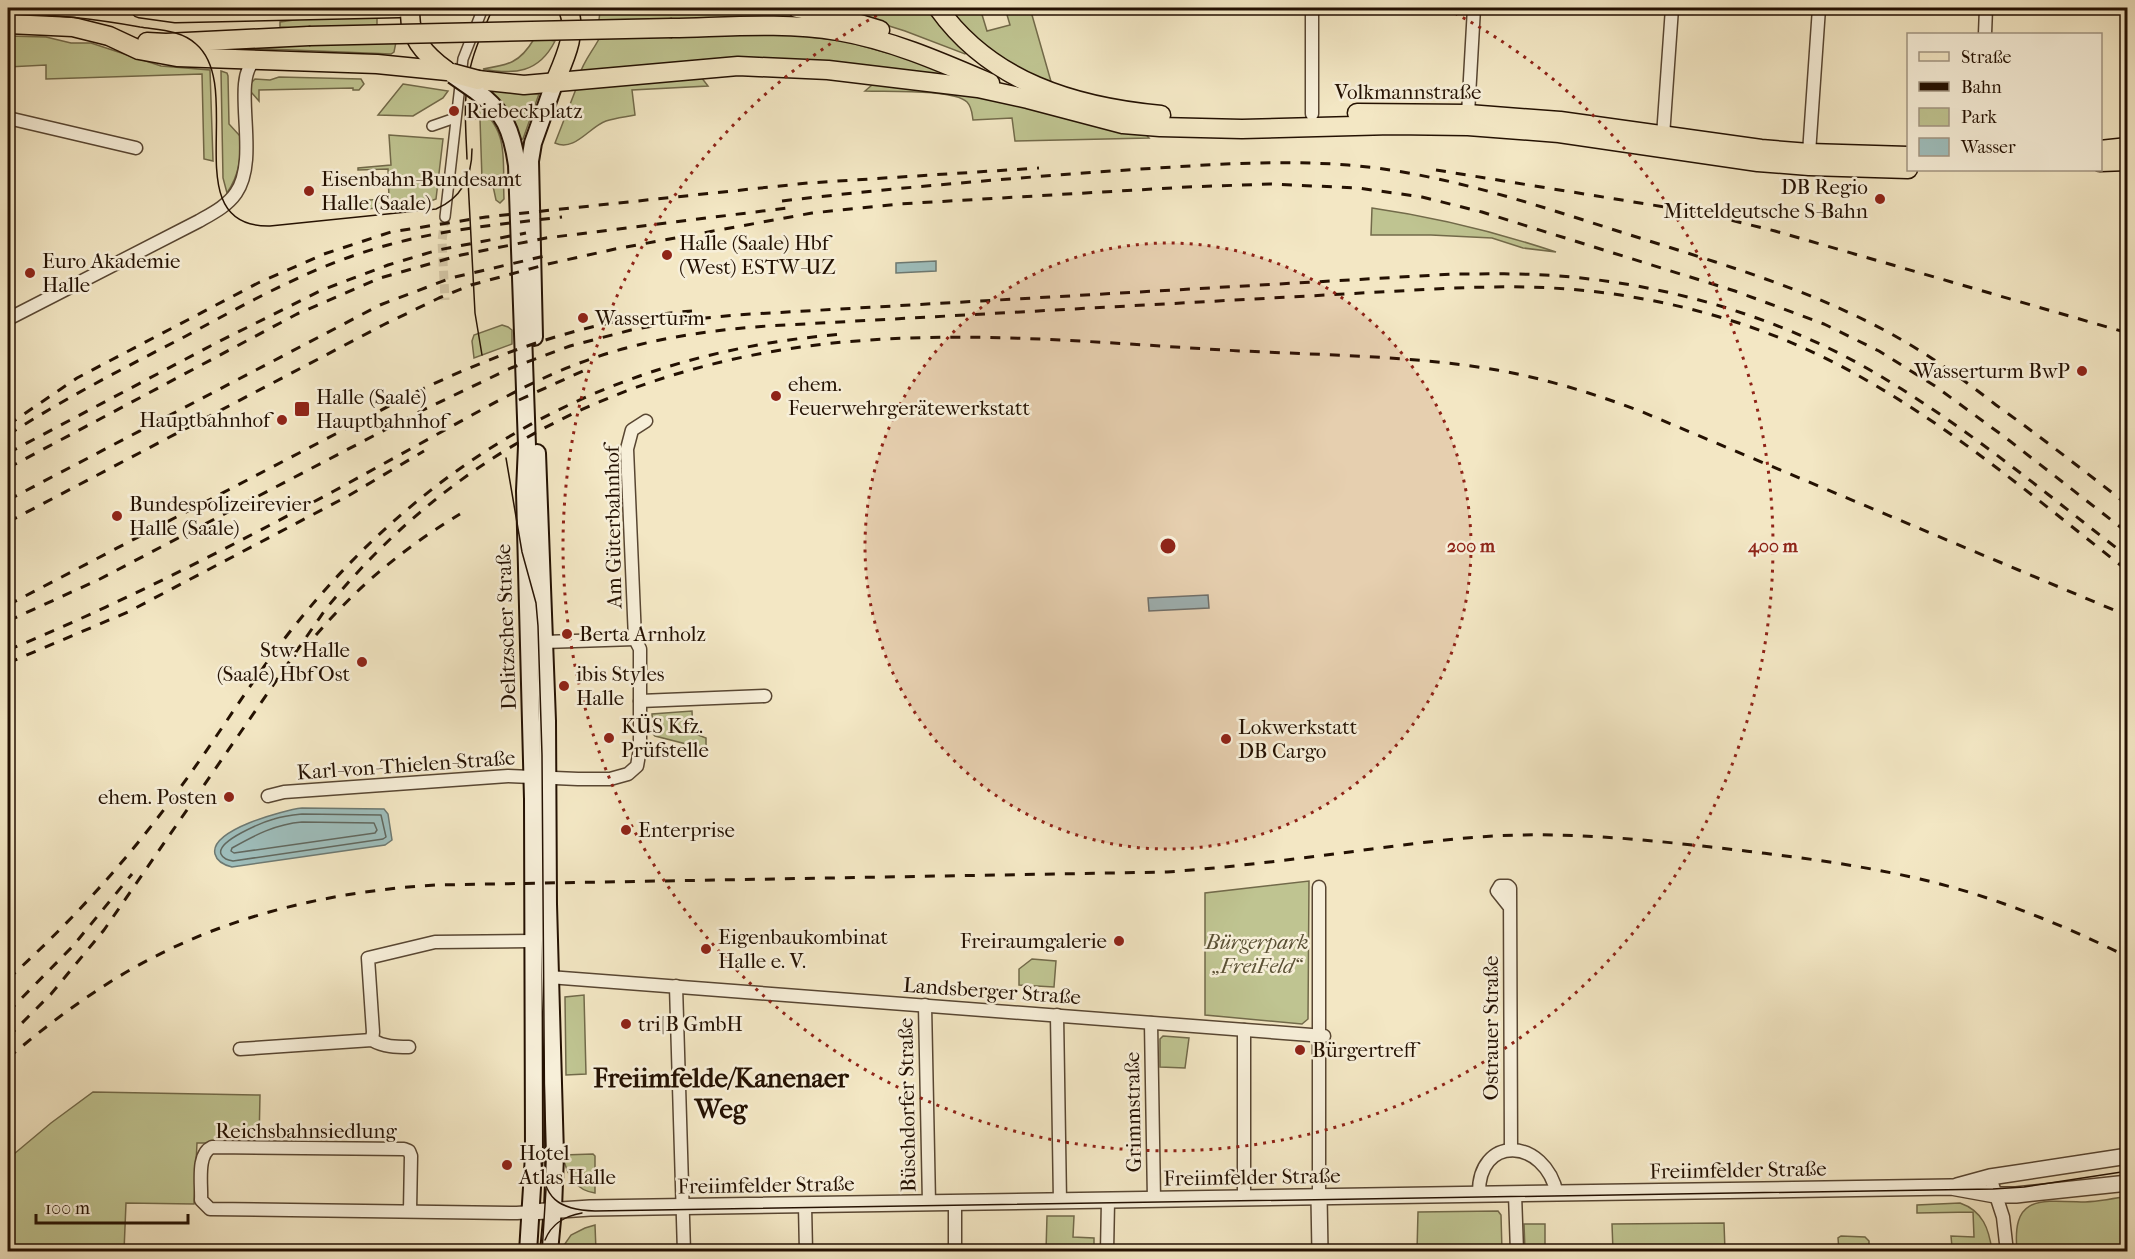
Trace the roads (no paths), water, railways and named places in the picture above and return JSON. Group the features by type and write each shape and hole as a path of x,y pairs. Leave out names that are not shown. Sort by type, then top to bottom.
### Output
{"main road":[{"path":"140,8 176,13 408,9 413,32 420,48 428,57 451,73 477,86 554,84 628,75 749,67 828,70 1028,91"},
{"path":"797,8 857,22 1001,76 1028,91"},
{"name":"Volkmannstraße","path":"938,8 958,32 1028,91 1123,124 1201,129 1392,125 1468,126 1559,133 1758,162 1907,169"},
{"path":"554,84 567,52 572,12"},
{"path":"8,24 73,27 110,36 166,43 309,36 672,27 785,27 839,31 911,51 1028,91"},
{"path":"110,36 138,50 154,54 208,59 366,63 451,73"},
{"name":"Delitzscher Straße","path":"528,1251 534,1155 533,941 544,642 540,583 534,272 529,170 533,143 554,84"},
{"name":"Delitzscher Straße","path":"477,86 504,119 512,135 517,165 526,371 525,490 553,1047 555,1155 549,1251"},
{"name":"Volkmannstraße","path":"1028,91 1127,111 1160,115 1211,117 1312,114 1468,114 1560,121 1750,148 1809,153 1907,156"},
{"path":"2102,150 2127,147"},
{"path":"2102,162 2127,161"}],"street":[{"path":"445,217 463,59 483,8"},
{"path":"1312,8 1312,114"},
{"path":"1468,114 1474,8"},
{"path":"1663,135 1672,8"},
{"path":"1809,153 1819,8"},
{"path":"1985,33 1986,8"},
{"path":"8,319 218,210 229,201 245,175 248,151 245,74 255,60"},
{"path":"8,118 136,148"},
{"path":"432,126 455,118"},
{"name":"Am Güterbahnhof","path":"540,778 610,779 628,774 637,766 640,749 640,650 635,639 627,449 632,430 646,421"},
{"name":"Am Güterbahnhof","path":"544,642 635,639"},
{"path":"640,701 765,696"},
{"name":"Karl-von-Thielen-Straße","path":"268,796 284,792 508,776 540,778"},
{"path":"1319,887 1320,1251"},
{"name":"Ostrauer Straße","path":"1509,906 1511,1150"},
{"path":"372,1040 368,958 435,942 533,941"},
{"name":"Landsberger Straße","path":"549,977 1321,1035"},
{"path":"676,986 684,1251"},
{"name":"Büschdorfer Straße","path":"925,1005 928,1203"},
{"path":"1057,1016 1060,1201"},
{"name":"Grimmstraße","path":"1151,1023 1154,1200"},
{"path":"1244,1030 1244,1198"},
{"path":"240,1049 372,1040 393,1047 409,1047"},
{"name":"Reichsbahnsiedlung","path":"212,1147 404,1149 409,1151 411,1156 410,1211 210,1209 201,1200 202,1158 204,1153 212,1147"},
{"path":"1479,1195 1480,1176 1488,1162 1501,1152 1511,1150 1523,1152 1541,1162 1550,1174 1557,1194"},
{"name":"Freiimfelder Straße","path":"1951,1187 1990,1178 2127,1156"},
{"path":"1990,1178 2003,1217 2007,1251"},
{"name":"Freiimfelder Straße","path":"553,1209 1951,1187 1995,1195 2036,1194 2127,1183"},
{"path":"1515,1194 1517,1251"},
{"path":"1107,1251 1108,1201"},
{"path":"955,1203 955,1251"},
{"path":"806,1205 806,1251"},
{"path":"410,1211 531,1212 553,1209"}],"water":[{"path":"936,261 936,271 896,273 896,263"},
{"path":"1208,595 1209,608 1149,611 1148,598"},
{"path":"302,808 384,809 388,814 392,840 385,845 232,867 217,859 216,845 235,829 265,817"}],"tunnel":[{"path":"445,217 442,241 445,300"}],"tram line":[{"path":"467,159 465,116 467,85 476,49 493,8"},
{"path":"8,14 74,18 162,30 177,33 196,44 210,65 216,91 218,181 225,205 241,221 270,226 436,209 453,199 464,185 470,168 472,149"},
{"path":"468,180 475,313 482,355"},
{"path":"506,458 522,552 536,603 538,626 542,755 545,1168"},
{"path":"541,1160 545,1184 555,1199 571,1208 595,1211 1993,1189 2024,1187 2128,1171"},
{"path":"542,1252 546,1189"},
{"path":"545,1240 551,1229 560,1221 582,1213"}],"railway":[{"path":"782,201 1030,177 1230,164 1319,163 1419,175 1524,202 1764,278 1863,319 1947,369 2128,505"},
{"path":"8,425 77,378 258,283 324,254 391,232 486,217 808,183 1039,168"},
{"path":"1436,170 1702,213 1775,231 2128,333"},
{"path":"8,522 383,325 439,298 471,285 548,264 615,249 812,213 899,204 1270,184 1358,188 1422,197 1482,212 1735,291 1824,324 1879,351 1935,386 2128,533"},
{"path":"8,468 297,314 380,278 461,255 546,238 795,207"},
{"path":"8,435 96,383 284,284 335,262 388,245 431,235 562,217"},
{"path":"8,453 322,290 388,265 438,250 526,233"},
{"path":"8,500 380,305 451,278 549,255"},
{"path":"8,621 98,580 421,411 511,368 570,346 631,330 687,320 735,315 1454,274 1546,275 1640,286 1719,306 1797,334 1870,370 1937,412 2002,459 2128,557"},
{"path":"8,650 132,595 214,554 527,386 595,357 619,350 692,334 767,326 1452,288 1552,288 1632,297 1710,314 1787,341 1859,376 1930,420 1997,468 2128,571"},
{"path":"8,605 446,378 514,351 584,329 619,321 692,311"},
{"path":"8,979 53,937 136,845 188,776 285,638 340,573 400,516 463,466 531,424 603,390 679,363 759,345 844,334"},
{"path":"8,1037 51,994 104,930 325,610 379,550 438,498 501,453 568,416 639,386 713,364 790,349 870,340 958,337 1395,358 1497,370 1569,387 1640,411 2128,616"},
{"path":"519,400 585,370"},
{"path":"8,663 128,612 348,496 424,451"},
{"path":"316,635 383,568 460,514"},
{"path":"8,1058 60,1016 96,991 154,957 187,941 291,906 362,892 435,885 1167,872 1218,868 1464,838 1522,835 1603,837 1790,856 1920,879 2026,912 2128,957"},
{"path":"8,1012 73,946 132,874"}],"place":[{"name":"Riebeckplatz","path":"454,111"},
{"name":"Eisenbahn-Bundesamt Halle (Saale)","path":"309,191"},
{"name":"DB Regio Mitteldeutsche S-Bahn","path":"1880,199"},
{"name":"Halle (Saale) Hbf (West) ESTW-UZ","path":"667,255"},
{"name":"Euro Akademie Halle","path":"30,273"},
{"name":"Wasserturm","path":"583,318"},
{"name":"Wasserturm BwP","path":"2082,371"},
{"name":"ehem. Feuerwehrgerätewerkstatt","path":"776,396"},
{"name":"Halle (Saale) Hauptbahnhof","path":"302,409"},
{"name":"Hauptbahnhof","path":"282,420"},
{"name":"Bundespolizeirevier Halle (Saale)","path":"117,516"},
{"name":"Berta Arnholz","path":"567,634"},
{"name":"Stw. Halle (Saale) Hbf Ost","path":"362,662"},
{"name":"ibis Styles Halle","path":"564,686"},
{"name":"KÜS Kfz. Prüfstelle","path":"609,738"},
{"name":"Lokwerkstatt DB Cargo","path":"1226,739"},
{"name":"ehem. Posten","path":"229,797"},
{"name":"Enterprise","path":"626,830"},
{"name":"Freiraumgalerie","path":"1119,941"},
{"name":"Eigenbaukombinat Halle e. V.","path":"706,949"},
{"name":"tri|B GmbH","path":"626,1024"},
{"name":"Bürgertreff","path":"1300,1050"},
{"name":"Hotel Atlas Halle","path":"507,1165"}],"district":[{"name":"Freiimfelde/Kanenaer Weg","path":"721,1094"}],"park label":[{"name":"Bürgerpark „FreiFeld“","path":"1257,954"}]}
